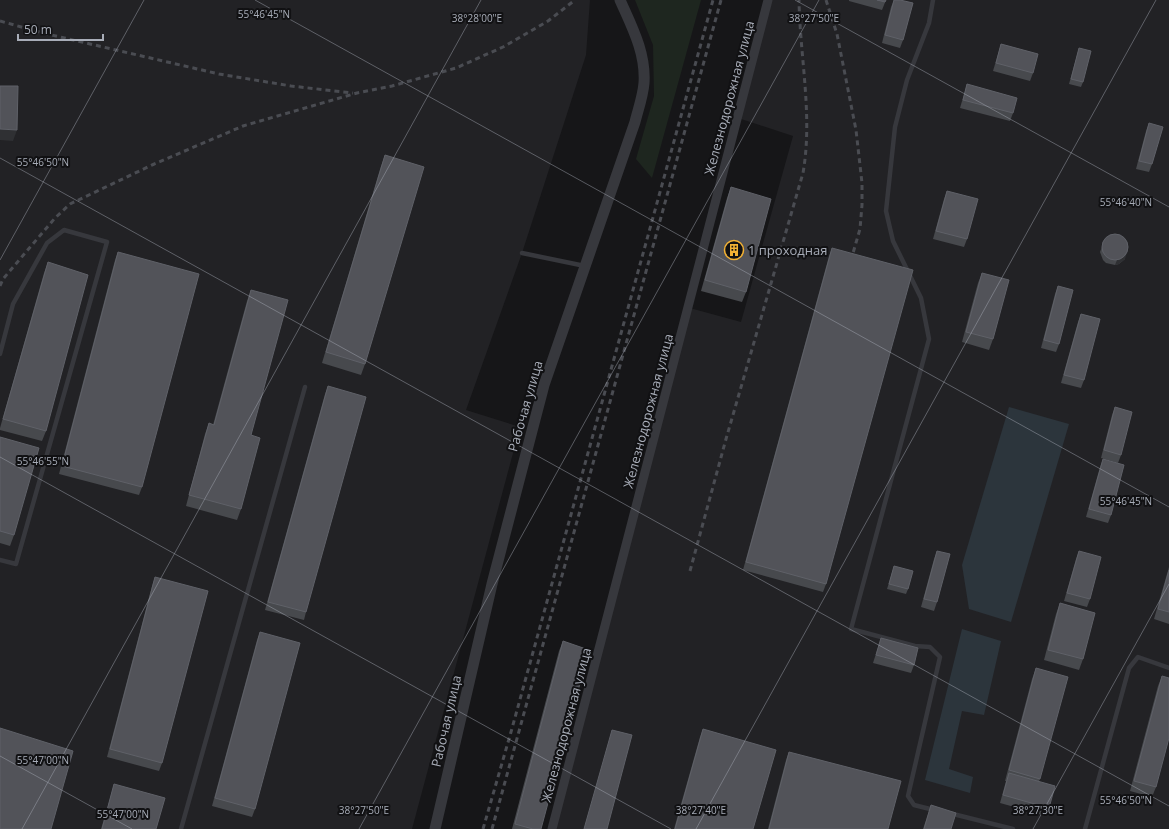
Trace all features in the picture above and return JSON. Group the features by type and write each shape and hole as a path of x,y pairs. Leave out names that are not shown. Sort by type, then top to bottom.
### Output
{"street":[{"name":"Рабочая улица","path":"436,829 492,584 544,385 635,122 644,84 640,45 620,0"},
{"name":"Железнодорожная улица","path":"552,829 768,0"}],"lane":[{"path":"933,0 929,24 907,80 895,127 886,211 893,241 922,298 929,339 851,629 915,646 930,647 940,657 908,796 914,805 937,810"},
{"path":"0,354 13,304 47,244 64,230 107,242 16,564 0,560"},
{"path":"522,253 586,266"},
{"path":"181,829 305,387"},
{"path":"1085,829 1129,668 1138,657 1169,668"},
{"path":"944,812 1013,829"}],"shaded area":[{"path":"0,0 590,0 586,55 522,253 466,410 520,427 412,829 0,829"},
{"path":"635,0 701,0 652,178 636,159 654,96 653,45"},
{"path":"768,0 1169,0 1169,829 556,829 686,307 741,322 793,136 738,118"},
{"path":"1009,407 1069,424 1011,622 969,609 962,565"},
{"path":"962,629 1001,641 984,715 962,711 949,769 973,777 970,793 925,780"}],"building":[{"path":"894,0 913,3 903,40 885,35"},
{"path":"1001,44 1038,54 1033,73 996,63"},
{"path":"1079,48 1091,51 1083,82 1071,79"},
{"path":"967,84 1017,98 1013,113 963,100"},
{"path":"0,86 18,86 17,130 0,129"},
{"path":"1149,123 1163,127 1152,164 1139,161"},
{"path":"385,155 424,167 365,364 326,352"},
{"name":"1 проходная","path":"731,187 771,199 746,292 705,280"},
{"path":"947,191 978,199 967,239 936,231"},
{"path":"1115,234 1124,238 1128,247 1124,256 1115,260 1106,256 1102,247 1106,238"},
{"path":"832,248 913,270 826,584 746,562"},
{"path":"118,252 199,274 142,487 62,466"},
{"path":"48,262 88,275 46,431 3,419"},
{"path":"982,273 1009,280 993,339 966,332"},
{"path":"1058,286 1073,290 1059,344 1044,340"},
{"path":"251,290 288,300 251,435 260,438 241,509 189,495 209,423 214,425"},
{"path":"1081,314 1100,319 1084,380 1064,375"},
{"path":"328,386 366,397 306,612 268,602"},
{"path":"1115,407 1132,412 1121,455 1104,450"},
{"path":"0,437 39,448 14,535 0,531"},
{"path":"1103,459 1124,465 1111,515 1089,509"},
{"path":"937,551 950,554 937,602 924,599"},
{"path":"1079,551 1101,557 1090,599 1067,593"},
{"path":"894,566 913,571 908,589 889,584"},
{"path":"1169,570 1169,612 1158,609"},
{"path":"155,577 208,591 162,763 110,749"},
{"path":"1060,603 1095,613 1083,659 1048,650"},
{"path":"260,632 300,643 255,809 215,798"},
{"path":"881,638 918,648 914,665 876,655"},
{"path":"563,641 589,650 541,829 533,829 515,824"},
{"path":"1036,668 1068,677 1040,779 1009,770"},
{"path":"1162,676 1169,678 1169,738 1156,787 1134,781"},
{"path":"0,728 73,751 51,829 0,829"},
{"path":"703,729 776,750 753,829 675,829"},
{"path":"612,730 632,735 607,829 584,829"},
{"path":"789,752 901,781 888,829 769,829"},
{"path":"1009,773 1055,786 1049,808 1003,795"},
{"path":"114,784 165,798 156,829 102,829"},
{"path":"931,805 956,813 951,829 924,829"}],"railway":[{"path":"0,286 3,279 55,218 70,204 152,165 243,126 357,93 392,86 456,68 503,47 548,21 575,0"},
{"path":"483,829 713,0"},
{"path":"492,829 721,0"},
{"path":"690,571 726,439 803,173 807,130 799,0"},
{"path":"826,0 837,34 856,130 862,183 860,229 851,260"},
{"path":"0,21 43,33 219,74 291,86 353,93"}],"place":[{"name":"1 проходная","path":"734,250"}]}
